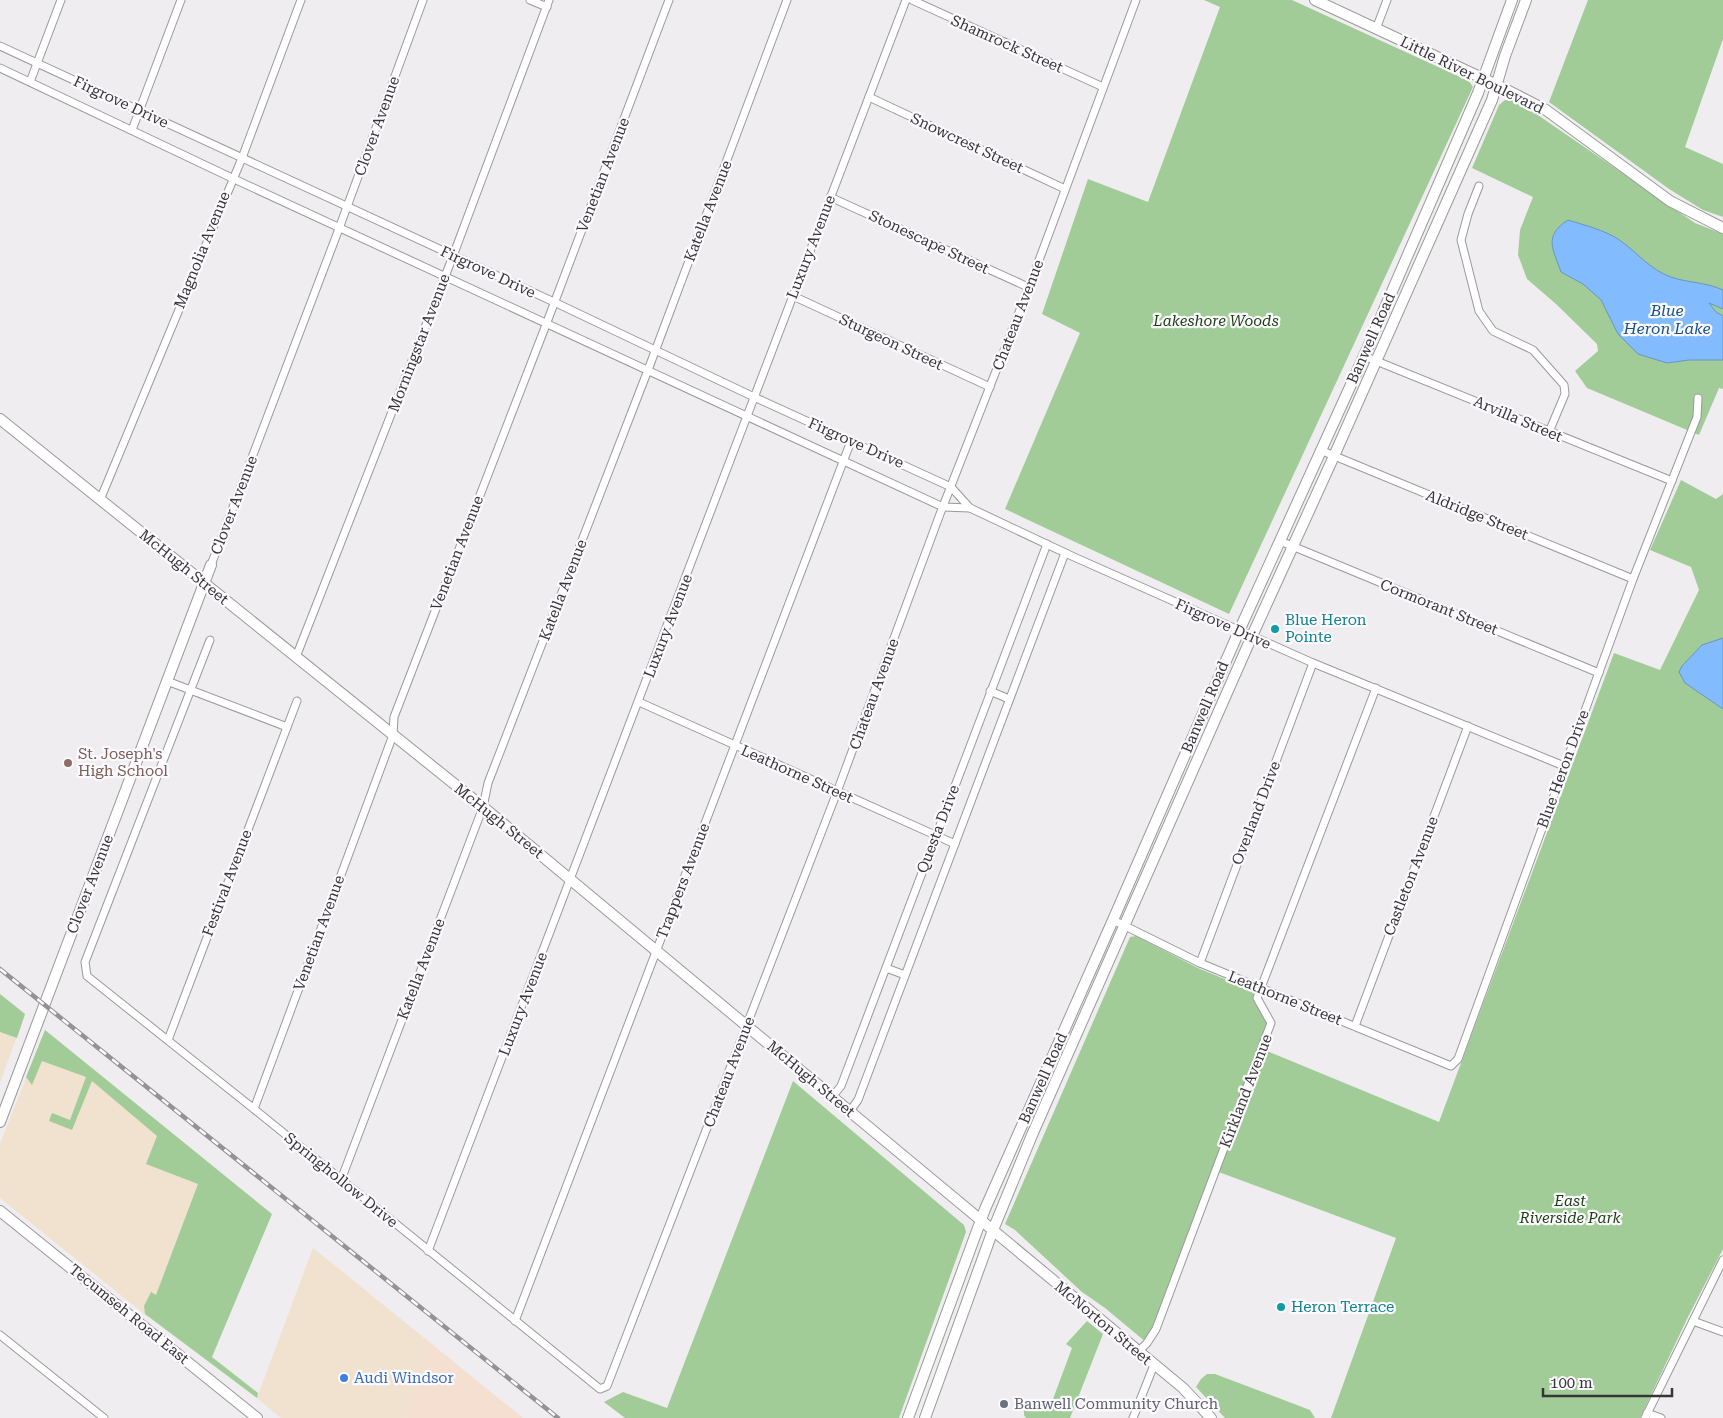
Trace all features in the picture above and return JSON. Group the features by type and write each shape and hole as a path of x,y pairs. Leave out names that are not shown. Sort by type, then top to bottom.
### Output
{"main road":[{"name":"Little River Boulevard","path":"1315,0 1483,78 1546,110 1670,201 1723,228"},
{"name":"Banwell Road","path":"908,1418 980,1220 1239,631 1364,356 1483,78 1512,0"},
{"name":"Banwell Road","path":"925,1418 993,1230 1032,1134 1492,100 1505,56 1526,0"},
{"name":"McHugh Street","path":"0,418 483,807 993,1230"},
{"name":"Clover Avenue","path":"0,1122 211,565"},
{"name":"Tecumseh Road East","path":"0,1211 257,1418"},
{"name":"McNorton Street","path":"993,1230 1183,1388 1211,1418"}],"street":[{"path":"30,82 61,0"},
{"path":"132,130 181,0"},
{"name":"Magnolia Avenue","path":"100,500 232,178 242,158 301,0"},
{"name":"Clover Avenue","path":"211,565 340,227 423,0"},
{"path":"530,0 548,3"},
{"name":"Venetian Avenue","path":"254,1109 392,735 394,717 547,323 669,0"},
{"name":"Katella Avenue","path":"341,1180 483,807 488,783 656,350 788,0"},
{"name":"Luxury Avenue","path":"428,1251 906,0"},
{"name":"Shamrock Street","path":"912,0 1103,87"},
{"name":"Chateau Avenue","path":"607,1386 837,792 1136,0"},
{"path":"1376,29 1387,0"},
{"name":"Morningstar Avenue","path":"296,656 453,256 548,3"},
{"name":"Firgrove Drive","path":"0,46 346,208 554,302 754,397 952,487 970,508"},
{"name":"Firgrove Drive","path":"0,68 232,178 943,507 970,508 1239,631 1564,766"},
{"name":"Snowcrest Street","path":"869,97 1065,189"},
{"path":"1479,186 1468,214 1461,240 1479,311 1493,331 1533,350 1564,385 1565,394 1549,432"},
{"name":"Stonescape Street","path":"830,197 1028,287"},
{"name":"Sturgeon Street","path":"792,296 990,387"},
{"name":"Arvilla Street","path":"1364,356 1672,481"},
{"name":"Blue Heron Drive","path":"1458,1059 1633,579 1697,417 1698,398"},
{"name":"Trappers Avenue","path":"515,1321 851,441"},
{"name":"Aldridge Street","path":"1320,450 1633,579"},
{"name":"Cormorant Street","path":"1280,541 1599,673"},
{"name":"Questa Drive","path":"832,1096 841,1086 1047,544"},
{"name":"Questa Drive","path":"850,1111 858,1100 1065,552"},
{"name":"Clover Avenue","path":"85,962 210,640"},
{"name":"Overland Drive","path":"1200,963 1313,663"},
{"path":"167,681 287,727"},
{"name":"Kirkland Avenue","path":"1138,1352 1147,1343 1156,1329 1271,1023 1257,998 1376,688"},
{"path":"990,691 1009,699"},
{"name":"Festival Avenue","path":"168,1040 297,701"},
{"name":"Leathorne Street","path":"639,702 955,844"},
{"name":"Castleton Avenue","path":"1355,1026 1468,726"},
{"name":"Leathorne Street","path":"1113,920 1200,963 1451,1066 1458,1059"},
{"name":"Springhollow Drive","path":"85,962 87,976 600,1389 607,1386"},
{"path":"886,968 905,975"},
{"path":"1661,1418 1646,1415 1723,1260"},
{"path":"1693,1321 1723,1332"},
{"path":"0,1335 104,1418"},
{"path":"1134,1418 1154,1365"}],"shaded area":[{"path":"0,994 25,1014 0,1083"},
{"path":"45,1030 209,1163 148,1317 0,1198 0,1144"},
{"path":"313,1248 433,1345 405,1418 281,1418 257,1398"},
{"path":"433,1345 523,1418 405,1418"}],"green space":[{"name":"Lakeshore Woods","path":"1204,0 1292,0 1469,81 1473,87 1229,614 1005,509 1080,333 1042,314 1088,179 1148,202 1220,7"},
{"path":"1588,0 1723,0 1723,39 1685,147 1723,164 1723,217 1703,210 1669,189 1549,102"},
{"path":"1505,100 1516,100 1695,223 1723,234 1723,389 1719,388 1699,435 1587,388 1575,371 1598,351 1597,344 1527,279 1518,255 1520,230 1533,197 1472,168 1499,105"},
{"name":"East Riverside Park","path":"1681,480 1716,499 1723,494 1723,1249 1640,1418 1331,1418 1396,1238 1216,1171 1147,1343 1105,1308 1082,1292 1015,1230 1005,1224 1130,937 1136,936 1200,969 1259,993 1257,998 1271,1023 1262,1049 1439,1122 1614,653 1660,670 1699,590 1691,567 1650,550"},
{"path":"0,994 25,1014 17,1038 0,1032"},
{"path":"45,1030 272,1214 212,1357 258,1393 257,1398 145,1314 144,1306 151,1292 156,1295 198,1184 146,1164 157,1136 92,1081 72,1130 49,1121 52,1113 70,1120 86,1077 42,1061 32,1085 26,1077"},
{"path":"793,1081 964,1225 966,1232 899,1418 625,1418 604,1402 623,1392 667,1408"},
{"path":"1087,1321 1103,1334 1070,1418 1026,1418 1024,1409 1035,1409 1042,1404 1050,1407 1072,1348 1066,1344"},
{"path":"1207,1374 1215,1374 1310,1410 1315,1418 1225,1418 1196,1387"}],"water":[{"name":"Blue Heron Lake","path":"1568,220 1612,236 1663,274 1723,290 1723,309 1709,303 1716,312 1723,316 1723,360 1689,360 1667,363 1638,354 1618,334 1601,300 1583,284 1561,272 1552,243 1555,232"},
{"path":"1723,638 1723,709 1685,683 1679,672 1682,666 1702,645"}],"railway":[{"path":"0,969 558,1418"}],"place":[{"name":"Blue Heron Pointe","path":"1275,629"},
{"name":"St. Joseph's High School","path":"68,763"},
{"name":"Heron Terrace","path":"1281,1307"},
{"name":"Audi Windsor","path":"344,1378"},
{"name":"Banwell Community Church","path":"1004,1404"}]}
